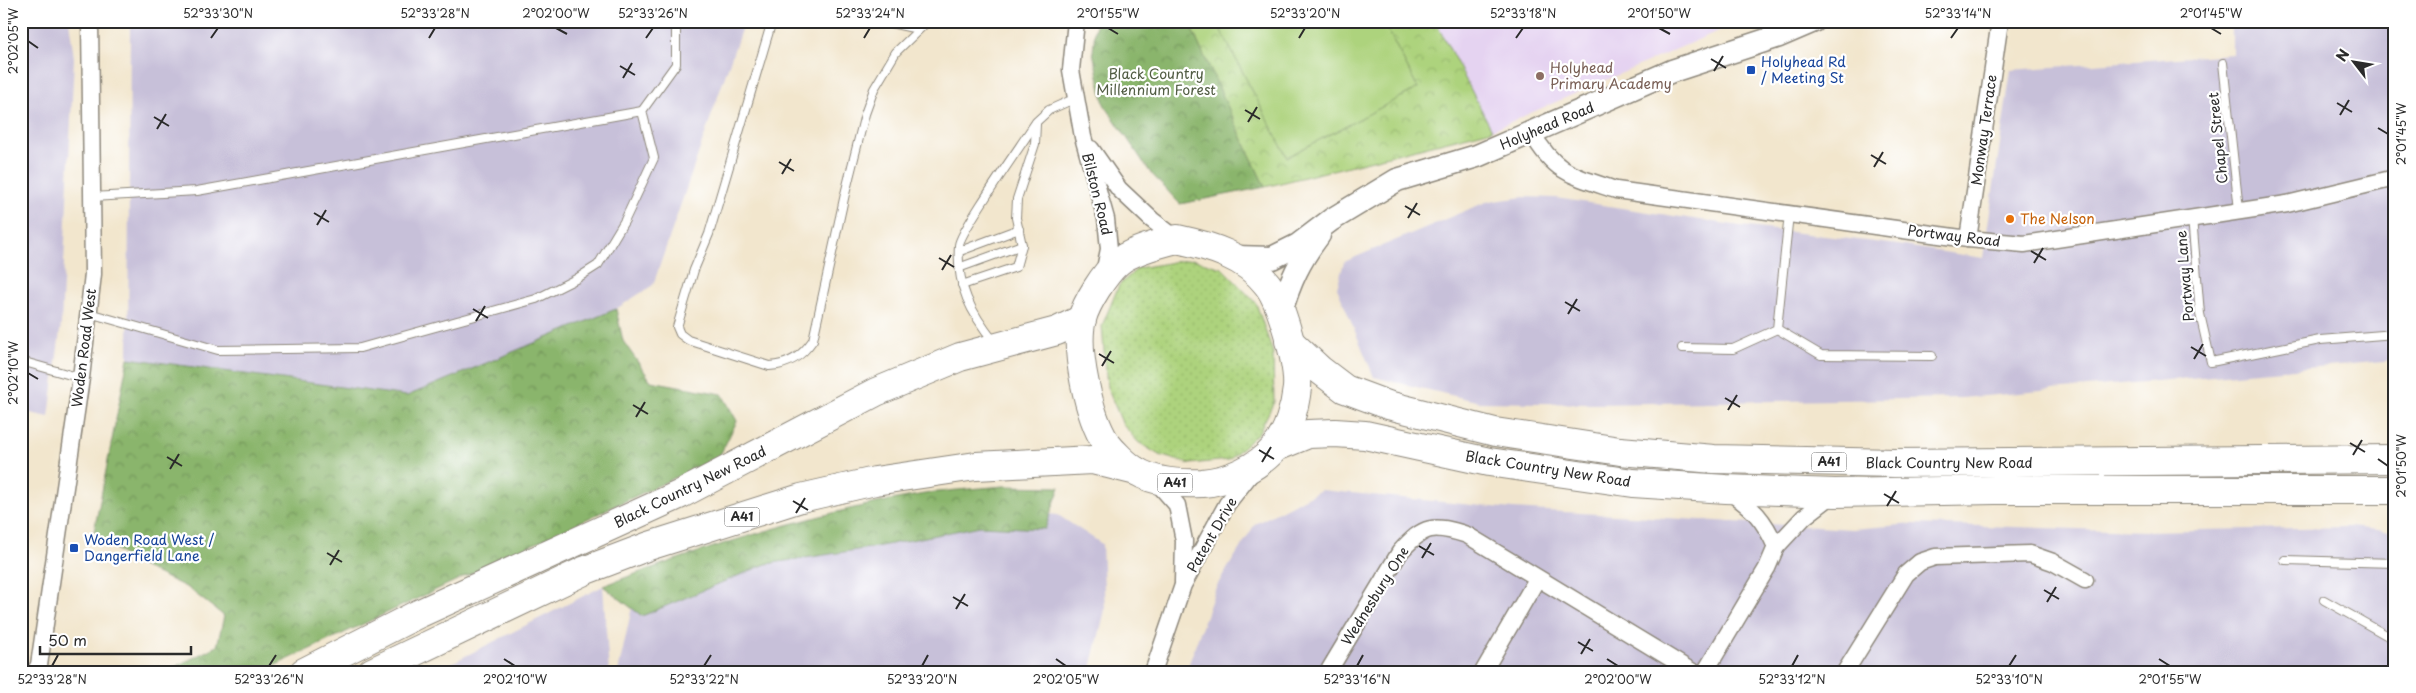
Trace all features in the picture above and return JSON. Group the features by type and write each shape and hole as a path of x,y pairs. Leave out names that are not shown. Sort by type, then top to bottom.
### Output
{"highway":[{"path":"1145,475 1107,443 1097,425 1079,354 1082,319 1102,281 1118,261 1159,243 1177,239 1209,246 1235,257 1267,284 1281,312 1289,342 1297,387 1285,430 1268,454"},
{"name":"Black Country New Road","path":"304,672 418,614 681,494 876,392 960,357 1057,331 1082,319"},
{"name":"Black Country New Road","path":"1289,342 1320,370 1346,389 1388,405 1495,432 1620,451 1714,459 1844,462 2085,463 2395,459"},
{"name":"Black Country New Road","path":"1268,454 1308,434 1335,432 1365,436 1499,464 1633,483 1726,490 1835,493 1994,490 2389,492"},
{"name":"A41","path":"372,672 586,570 649,546 801,498 875,481 976,466 1092,460 1181,484 1211,482 1235,476 1268,454"}],"street":[{"name":"Woden Road West","path":"35,672 38,665 81,378 93,274 90,21"},
{"name":"Bilston Road","path":"1076,21 1071,70 1083,136 1106,219 1109,237 1109,249 1102,281"},
{"name":"Holyhead Road","path":"1235,257 1272,258 1298,244 1352,207 1405,195 1477,156 1672,71 1776,28 1814,21"},
{"name":"Monway Terrace","path":"1968,239 2000,21"},
{"name":"Portway Road","path":"1532,133 1544,155 1558,167 1576,177 1616,190 1968,239 2024,244 2287,204 2395,178"},
{"name":"Bilston Road","path":"1083,136 1119,189 1152,220 1177,239"},
{"name":"Holyhead Road","path":"1281,312 1290,281 1307,250 1331,220"},
{"name":"Patent Drive","path":"1153,672 1183,585 1227,504 1268,454"},
{"name":"Patent Drive","path":"1145,475 1177,505 1184,541 1183,585"},
{"path":"1726,490 1758,514 1768,528 1776,547"},
{"path":"1705,672 1767,568 1776,547 1796,524 1835,493"},
{"name":"Wednesbury One","path":"1328,672 1400,552 1412,537 1427,528 1444,528 1467,535 1536,579 1693,672"},
{"path":"1845,672 1906,574 1920,562 1935,557 2030,554 2053,562 2085,580"},
{"path":"1483,672 1536,579"}],"lane":[{"path":"92,197 196,191 642,110 676,64 676,21"},
{"path":"772,21 710,234 694,270 677,327 680,334 688,340 769,366 780,365 801,356 813,340 865,114 874,89 886,66 918,29 928,21"},
{"path":"880,21 918,29"},
{"name":"Chapel Street","path":"2223,63 2239,210"},
{"path":"999,348 976,319 962,285 959,244 1036,122 1049,110 1076,98"},
{"path":"89,313 218,350 360,348 536,299 576,280 598,265 626,220 654,158 642,110"},
{"path":"962,285 1016,266 1022,245 1016,218 1017,199 1035,144 1036,122"},
{"path":"1778,329 1789,214"},
{"name":"Portway Lane","path":"2192,217 2200,314 2210,362 2320,340 2395,334"},
{"path":"960,251 1019,229"},
{"path":"960,267 1022,245"},
{"path":"1682,348 1733,349 1778,329"},
{"path":"1778,329 1821,355 1932,356"},
{"path":"21,361 81,378"},
{"path":"2285,560 2395,563"},
{"path":"2324,600 2395,640"}],"shaded area":[{"path":"21,21 69,21 74,58 61,324 49,417 21,411"},
{"path":"130,21 744,21 653,285 616,309 407,396 128,358"},
{"name":"Holyhead Primary Academy","path":"1435,21 1741,21 1492,130"},
{"path":"2232,21 2395,21 2395,358 2385,361 1962,398 1595,404 1480,402 1374,377 1337,288 1344,262 1486,202 1524,197 1556,198 1740,226 1891,244 1983,258 2011,70 2232,54"},
{"path":"1321,490 1513,509 1852,529 1913,524 2145,531 2350,527 2395,532 2395,672 1186,672 1216,587 1255,524"},
{"path":"952,504 1058,515 1102,544 1105,610 1090,672 618,672 632,607"},
{"path":"603,586 609,672 434,672"}],"green space":[{"name":"Black Country Millennium Forest","path":"1096,21 1188,21 1265,187 1180,204 1150,172 1104,104 1093,52"},
{"path":"1188,21 1435,21 1492,130 1265,187"},
{"path":"1216,21 1383,21 1418,88 1287,157"},
{"path":"1192,259 1222,268 1256,303 1273,353 1274,402 1259,432 1229,460 1190,464 1159,455 1138,442 1123,425 1107,387 1102,326 1119,285 1138,268"},
{"path":"616,309 623,341 651,381 722,394 737,421 719,457 261,672 161,672 217,646 224,616 188,588 131,561 94,532 128,358 407,396"},
{"path":"1004,486 1060,487 1045,529 980,526 876,547 766,564 642,616 603,586 717,546 834,513 924,494"}],"place":[{"name":"Holyhead Rd / Meeting St","path":"1751,70"},
{"name":"Holyhead Primary Academy","path":"1540,76"},
{"name":"The Nelson","path":"2010,219"},
{"name":"Woden Road West / Dangerfield Lane","path":"74,548"}]}
